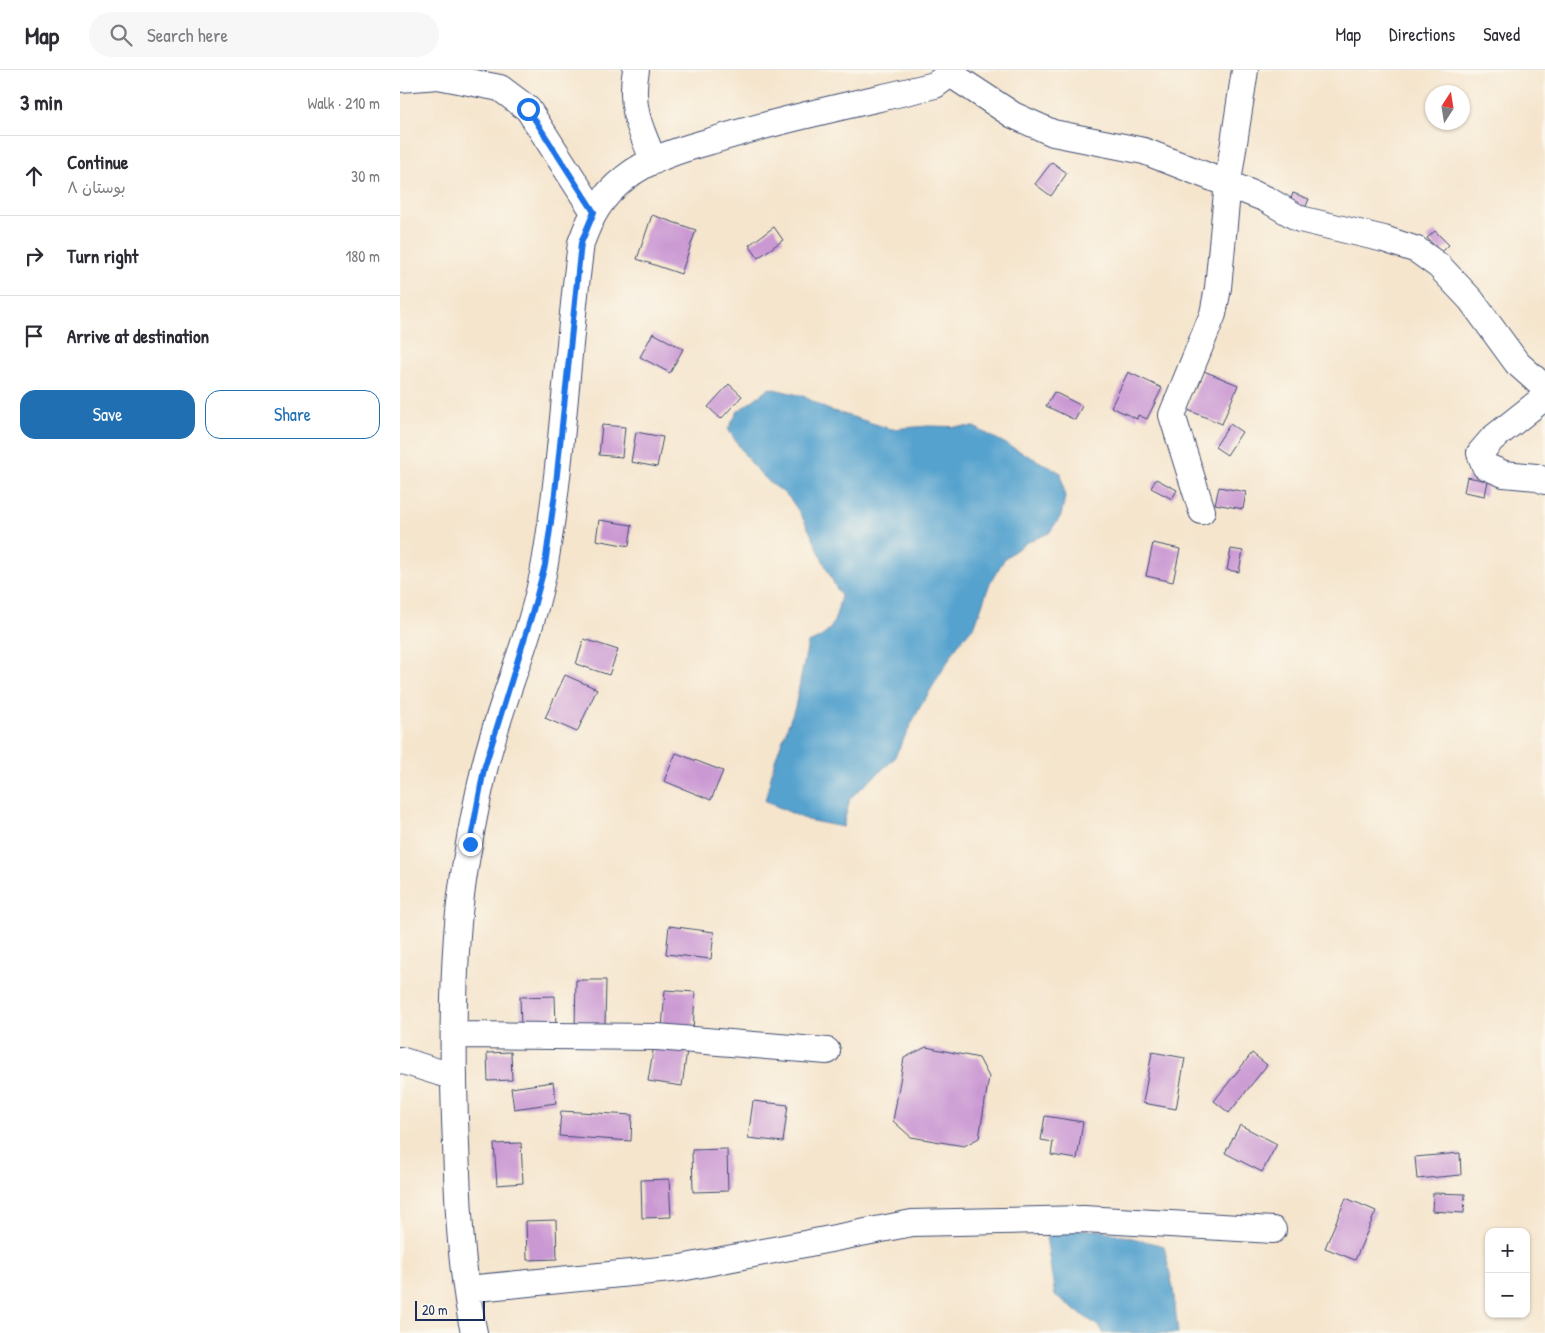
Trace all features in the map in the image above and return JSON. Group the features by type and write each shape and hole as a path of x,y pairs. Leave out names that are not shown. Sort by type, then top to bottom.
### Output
{"street":[{"path":"636,70 633,85 636,119 654,161"},
{"path":"1202,511 1172,415 1213,314 1218,288 1228,182 1244,70"},
{"path":"474,1333 467,1289 457,1193 454,1035 457,932 470,844 484,769 532,614 545,565 555,493 581,243 594,212 605,196 626,177 654,161 684,149 761,125 935,85 954,72 1013,115 1054,133 1144,151 1228,182 1266,199 1300,219 1384,239 1417,250 1439,266 1471,300 1517,363 1545,388"},
{"path":"400,79 438,76 500,88 528,109 594,212"},
{"path":"1545,397 1492,439 1480,452 1485,466 1504,474 1536,477 1545,481"},
{"path":"454,1035 657,1036 827,1052"},
{"path":"400,1060 454,1077"},
{"path":"467,1289 681,1268 912,1223 1084,1219 1273,1230"}],"water":[{"path":"770,388 803,396 827,409 891,429 928,426 974,427 1061,473 1065,497 1061,516 1049,533 1027,542 1005,558 990,583 975,625 957,646 919,709 893,760 850,798 843,827 807,820 765,801 775,760 795,707 808,643 824,635 832,626 841,596 799,511 788,497 754,467 728,429 738,411"},
{"path":"1072,1230 1100,1230 1164,1246 1173,1288 1178,1333 1103,1333 1101,1328 1055,1296 1046,1236"}],"building":[{"path":"1052,162 1067,173 1051,196 1035,184"},
{"path":"1293,193 1309,199 1304,211 1288,206"},
{"path":"652,215 696,230 681,274 637,259"},
{"path":"774,227 783,240 758,258 749,245"},
{"path":"1435,231 1449,245 1441,253 1427,238"},
{"path":"653,333 683,349 670,373 640,357"},
{"path":"1204,371 1238,385 1222,424 1188,410"},
{"path":"1128,372 1162,388 1147,419 1138,415 1137,419 1111,407"},
{"path":"729,384 742,396 721,419 708,407"},
{"path":"1054,392 1082,406 1075,420 1046,406"},
{"path":"1230,424 1242,432 1227,455 1215,447"},
{"path":"602,425 625,427 622,457 599,455"},
{"path":"636,432 663,437 657,467 631,462"},
{"path":"1467,477 1488,481 1485,496 1464,492"},
{"path":"1156,479 1177,490 1172,499 1151,488"},
{"path":"1219,487 1246,492 1243,509 1215,504"},
{"path":"599,520 632,525 629,546 596,540"},
{"path":"1153,543 1180,549 1173,582 1146,576"},
{"path":"1231,549 1243,551 1239,572 1227,570"},
{"path":"584,639 618,650 609,675 576,664"},
{"path":"565,675 597,689 577,732 545,718"},
{"path":"676,753 723,771 711,800 664,781"},
{"path":"669,926 714,932 711,959 666,954"},
{"path":"576,980 606,980 605,1026 575,1026"},
{"path":"665,990 695,992 693,1031 662,1029"},
{"path":"555,996 556,1027 521,1027 520,997"},
{"path":"654,1045 687,1050 682,1086 648,1081"},
{"path":"926,1047 979,1058 989,1077 979,1138 964,1146 911,1137 893,1121 904,1058"},
{"path":"511,1052 512,1080 488,1081 487,1053"},
{"path":"1152,1052 1185,1058 1176,1109 1143,1103"},
{"path":"1252,1053 1267,1065 1229,1113 1214,1101"},
{"path":"553,1082 556,1103 514,1109 511,1088"},
{"path":"753,1101 788,1105 783,1142 748,1138"},
{"path":"561,1111 632,1115 631,1141 559,1136"},
{"path":"1045,1116 1083,1122 1077,1159 1051,1155 1053,1142 1041,1140"},
{"path":"1240,1125 1277,1144 1262,1172 1225,1153"},
{"path":"521,1143 523,1183 497,1185 494,1144"},
{"path":"727,1149 728,1191 693,1192 692,1150"},
{"path":"1460,1153 1461,1175 1417,1179 1415,1157"},
{"path":"669,1179 671,1217 642,1218 641,1180"},
{"path":"1433,1193 1465,1194 1464,1213 1432,1211"},
{"path":"1346,1198 1376,1211 1355,1260 1325,1248"},
{"path":"556,1220 557,1259 527,1260 526,1221"}],"route":[{"path":"470,844 484,769 532,614 545,565 555,493 566,371 581,243 590,217 594,212 528,109"}]}
